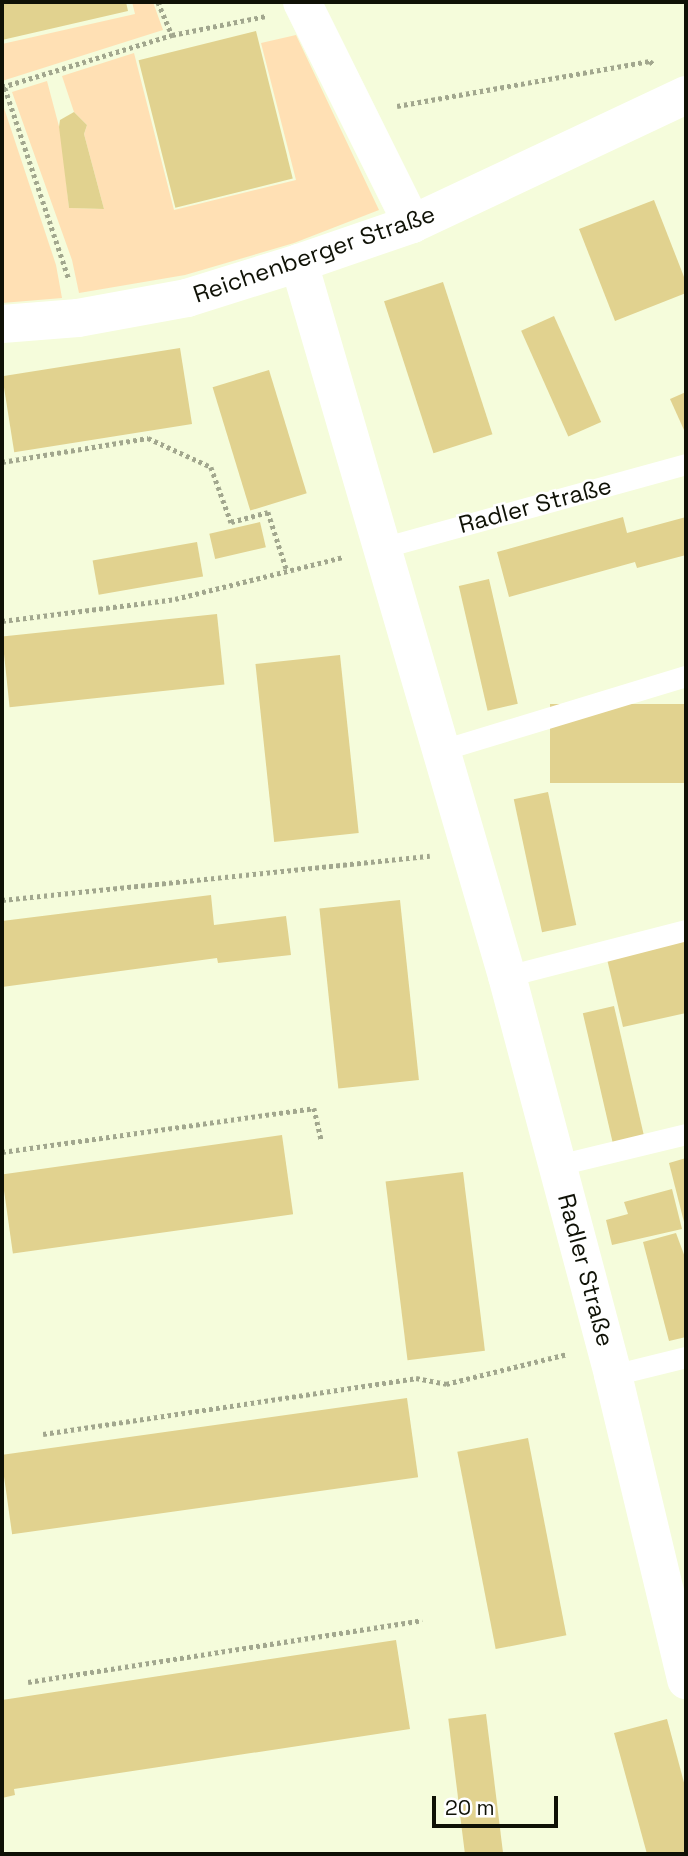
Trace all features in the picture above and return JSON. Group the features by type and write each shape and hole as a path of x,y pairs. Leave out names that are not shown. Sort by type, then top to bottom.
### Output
{"street":[{"path":"303,4 412,224"},
{"name":"Reichenberger Straße","path":"2,324 78,318 187,298 299,263 412,224 684,96"},
{"name":"Radler Straße","path":"299,263 507,976 610,1359 674,1575 686,1680"}],"lane":[{"name":"Radler Straße","path":"384,547 686,464"},
{"path":"442,750 686,676"},
{"path":"507,976 686,930"},
{"name":"Radler Straße","path":"558,1166 686,1134"},
{"name":"Radler Straße","path":"610,1359 686,1357"}],"path":[{"path":"159,2 172,35"},
{"path":"78,318 3,87 172,35 303,4"},
{"path":"355,113 650,61 684,96"},
{"path":"2,462 148,439 211,467 231,522 268,512 288,571"},
{"path":"2,621 175,599 384,547"},
{"path":"2,900 470,852"},
{"path":"2,1152 314,1108 321,1139"},
{"path":"43,1434 416,1378 446,1384 610,1359"},
{"path":"27,1682 422,1620"}],"shaded area":[{"path":"132,2 153,2 163,30 2,81 2,44 135,14"},
{"path":"296,35 379,210 294,243 185,275 79,293 72,260 12,92 47,81 61,134 69,208 104,209 84,134 87,125 74,112 62,76 134,53 174,210 296,180 261,43"},
{"path":"2,102 56,265 62,298 2,303"}],"building":[{"path":"2,2 126,2 128,11 2,40"},
{"path":"256,31 293,178 175,208 139,60"},
{"path":"74,112 87,125 84,134 104,209 69,208 59,127 60,120"},
{"path":"654,200 686,282 686,293 615,321 579,229"},
{"path":"443,282 492,434 433,453 384,301"},
{"path":"554,316 601,422 568,437 521,331"},
{"path":"180,348 192,424 14,452 2,376"},
{"path":"269,370 307,493 250,511 213,387"},
{"path":"686,392 686,429 684,430 670,399"},
{"path":"623,517 627,533 686,517 686,555 637,568 635,562 509,597 497,552"},
{"path":"260,522 266,547 215,559 209,534"},
{"path":"197,542 203,576 99,595 93,560"},
{"path":"489,579 518,704 488,711 459,586"},
{"path":"217,614 224,685 10,707 2,637"},
{"path":"340,655 359,833 274,842 255,664"},
{"path":"550,704 686,704 686,783 550,783"},
{"path":"548,792 576,925 542,932 514,799"},
{"path":"211,895 214,925 286,916 291,955 218,963 217,958 2,987 2,921"},
{"path":"400,900 419,1080 338,1088 319,908"},
{"path":"686,941 686,1013 623,1027 607,959"},
{"path":"614,1006 645,1139 613,1146 583,1013"},
{"path":"282,1135 293,1214 13,1254 2,1174"},
{"path":"686,1158 686,1225 685,1226 669,1163"},
{"path":"463,1172 485,1351 408,1360 386,1182"},
{"path":"672,1189 682,1229 612,1245 606,1220 628,1214 624,1202"},
{"path":"676,1233 686,1260 686,1337 669,1341 643,1242"},
{"path":"407,1398 418,1477 12,1534 2,1455"},
{"path":"528,1438 566,1635 496,1649 457,1452"},
{"path":"396,1640 410,1729 14,1789 15,1795 2,1798 2,1700"},
{"path":"486,1714 503,1854 465,1854 448,1719"},
{"path":"667,1719 686,1790 686,1854 647,1854 614,1733"}]}
